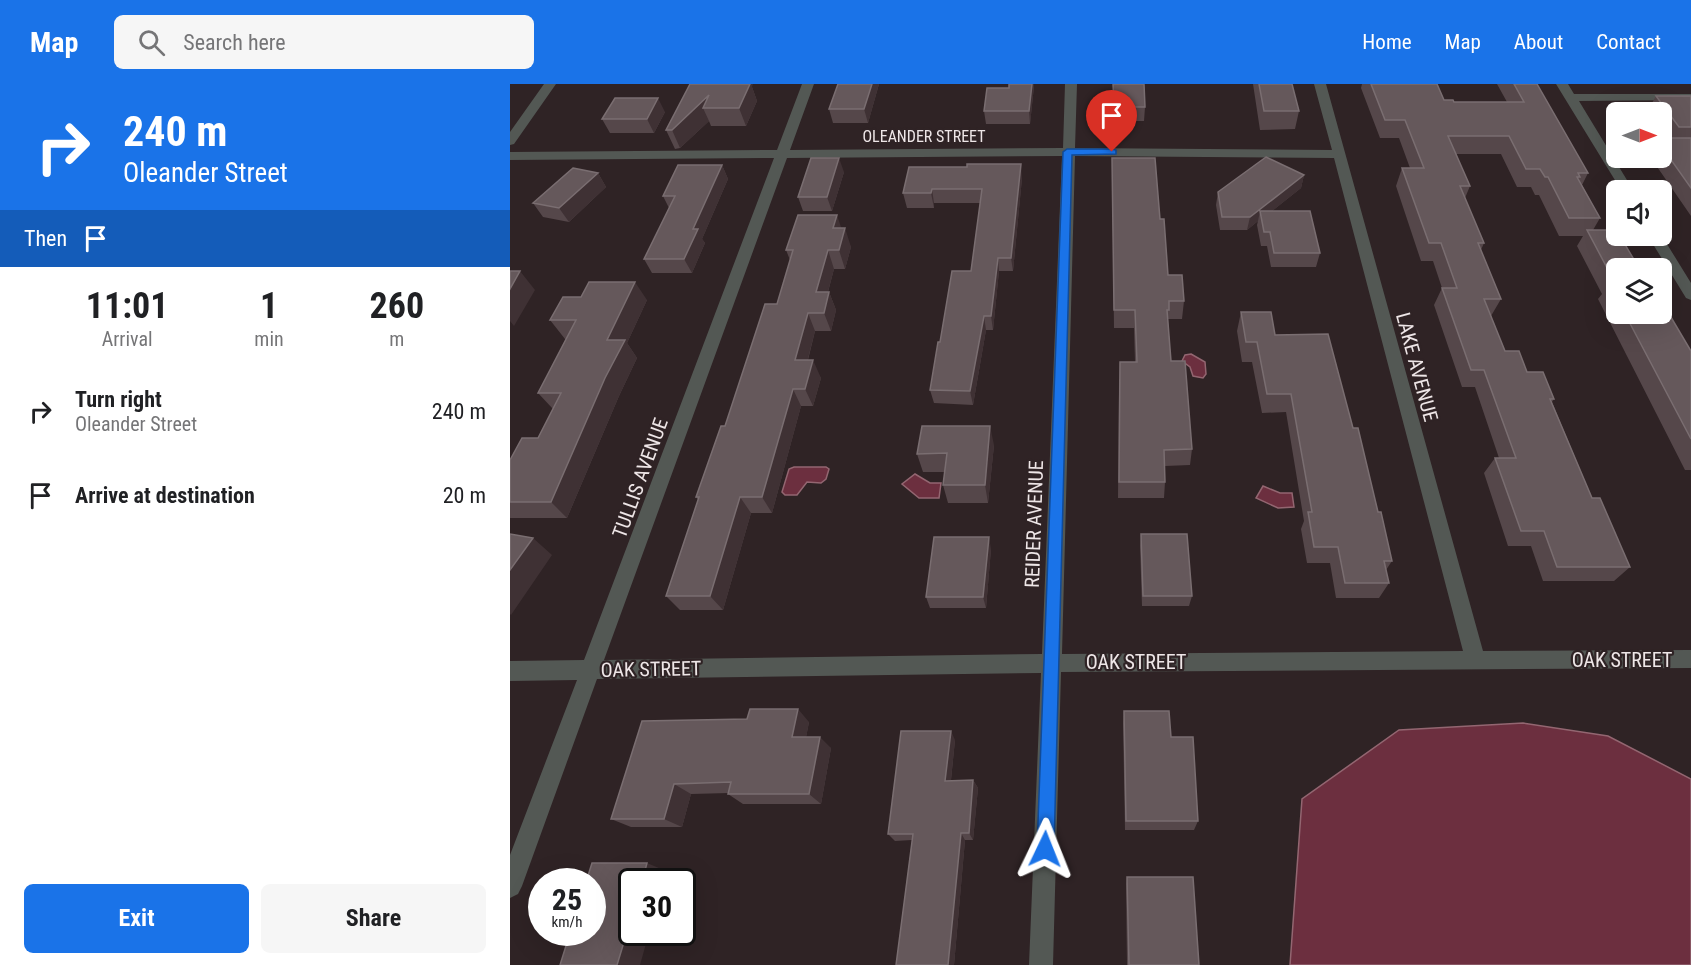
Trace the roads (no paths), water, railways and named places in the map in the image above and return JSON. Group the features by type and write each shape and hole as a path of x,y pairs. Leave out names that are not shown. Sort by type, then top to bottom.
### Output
{"street":[{"path":"510,141 550,84"},
{"name":"TULLIS AVENUE","path":"510,886 808,84"},
{"name":"REIDER AVENUE","path":"1041,965 1071,84"},
{"name":"LAKE AVENUE","path":"1320,84 1337,154 1476,661"},
{"path":"1562,84 1621,180"},
{"path":"1571,98 1691,97"},
{"name":"OLEANDER STREET","path":"510,156 1067,152 1337,154"},
{"path":"1661,246 1691,295"},
{"name":"OAK STREET","path":"510,671 1052,663 1691,659"}]}
